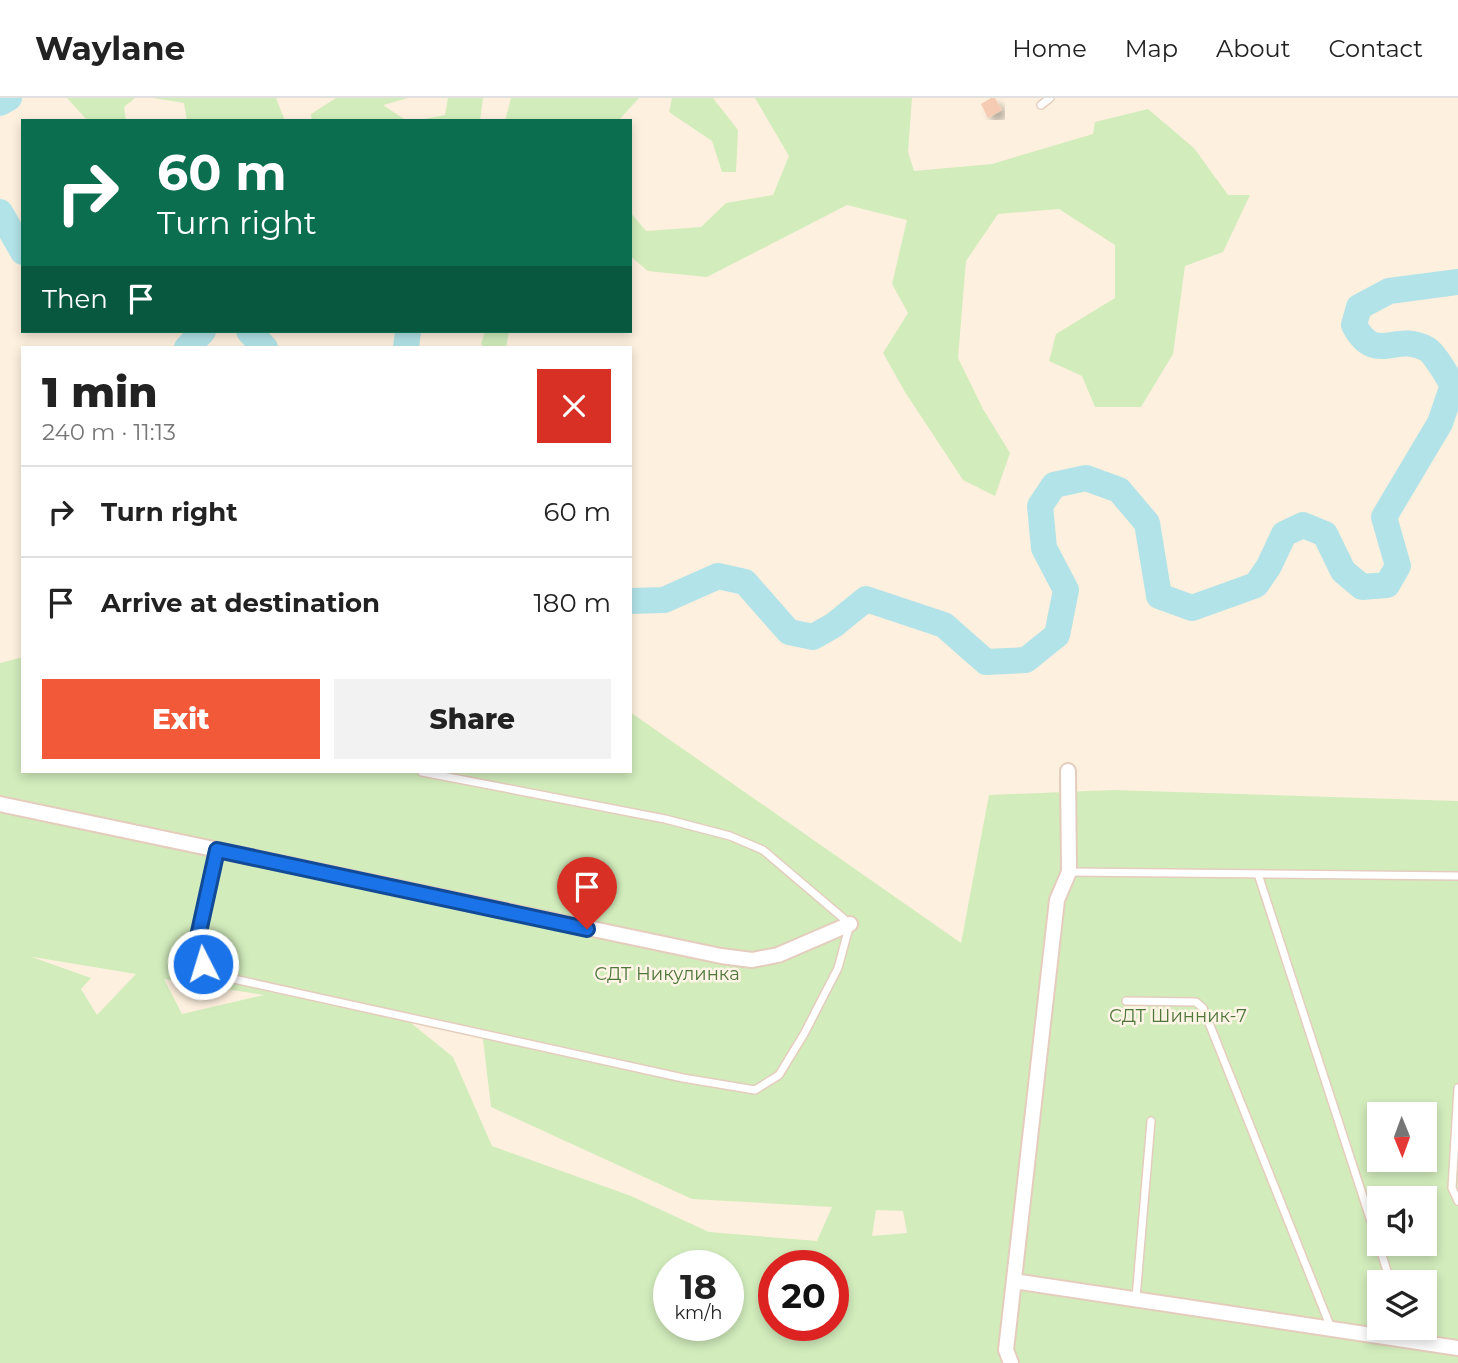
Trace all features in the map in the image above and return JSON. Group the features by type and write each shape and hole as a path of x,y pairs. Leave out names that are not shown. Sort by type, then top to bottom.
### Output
{"street":[{"path":"1011,1363 1006,1350 1057,900 1069,872 1069,771"},
{"path":"0,804 721,956 752,960 778,955 850,924"},
{"path":"1014,1281 1331,1328 1367,1331"},
{"path":"1429,1340 1458,1348"}],"lane":[{"path":"1041,104 1050,98"},
{"path":"217,850 197,941 203,964 220,976 683,1078 755,1090 779,1075 838,968 850,924 763,850 730,836 665,819 427,773"},
{"path":"1069,872 1458,876"},
{"path":"1258,874 1387,1270"},
{"path":"1126,1001 1196,1002 1203,1008 1331,1328"},
{"path":"1458,1088 1452,1188 1458,1201"},
{"path":"1136,1298 1152,1121"}],"green space":[{"path":"67,98 135,98 124,107 126,119 86,119"},
{"path":"153,98 276,98 284,119 187,119 184,103"},
{"path":"336,98 408,98 383,105 404,119 312,119 311,114"},
{"path":"448,98 483,98 480,119 424,119 445,115"},
{"path":"511,98 639,98 620,119 506,119"},
{"path":"672,98 713,98 738,130 736,172 722,172 712,141 669,112"},
{"path":"755,98 912,98 908,152 914,171 992,164 1093,134 1095,122 1148,109 1194,148 1228,195 1250,195 1223,252 1185,266 1173,354 1141,407 1095,407 1082,376 1049,361 1056,334 1115,298 1115,245 1059,209 998,214 966,261 958,358 983,409 1010,453 995,496 963,480 905,392 883,353 908,313 892,284 907,220 847,205 707,277 648,271 632,258 632,214 646,231 701,227 726,203 773,195 789,156"},
{"path":"484,333 509,333 506,346 481,344"},
{"path":"21,658 21,773 632,773 632,713 961,943 989,795 1113,790 1458,801 1458,1363 0,1363 0,663","holes":["32,957 136,974 97,1015 81,989 91,978","164,979 264,995 182,1014","406,1019 482,1031 491,1107 692,1199 832,1207 817,1241 709,1232 631,1196 492,1146 453,1057","876,1210 903,1211 907,1233 872,1236"]}],"building":[{"path":"995,98 1002,110 988,118 981,104"}],"waterway":[{"path":"0,103 9,98"},
{"path":"0,212 21,249"},
{"path":"632,601 664,600 718,576 745,582 789,632 813,637 834,625 866,599 944,625 986,662 1026,660 1057,635 1066,590 1044,548 1040,506 1054,485 1086,478 1119,490 1147,523 1159,596 1192,608 1256,585 1269,566 1284,534 1303,525 1325,534 1343,571 1362,587 1387,585 1398,566 1384,517 1440,423 1453,385 1427,349 1405,343 1378,346 1370,344 1354,325 1359,307 1389,291 1458,282"},
{"path":"189,346 201,333"},
{"path":"251,333 263,346"},
{"path":"406,346 408,333"}],"route":[{"path":"203,964 197,941 217,850 587,929"}],"park label":[{"name":"СДТ Никулинка","path":"667,974"},
{"name":"СДТ Шинник-7","path":"1178,1016"}]}
